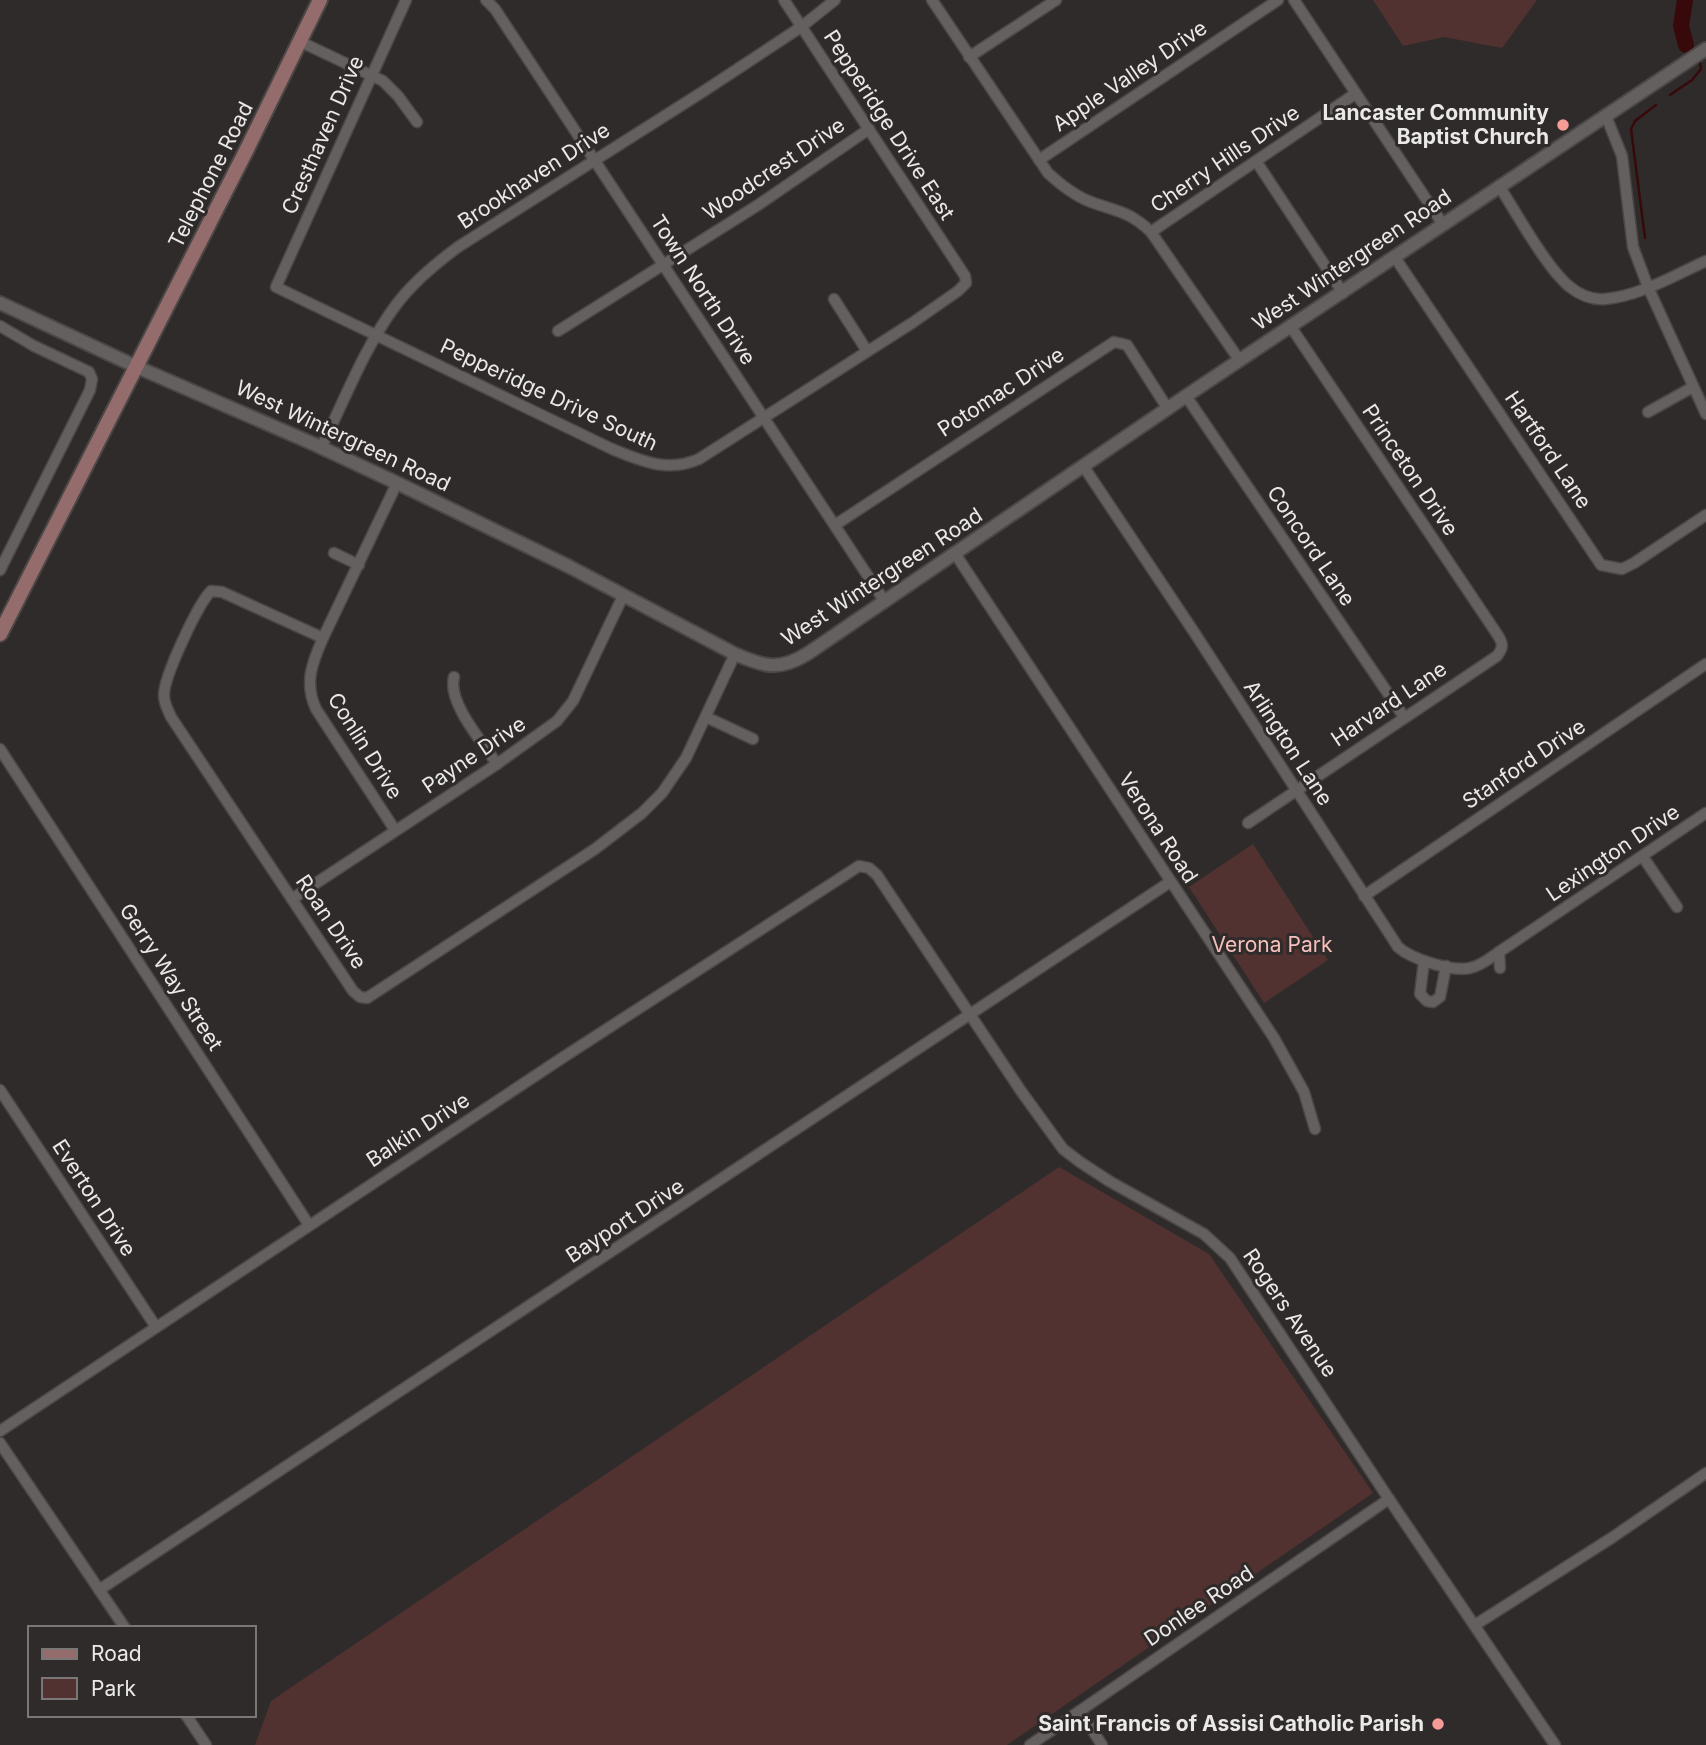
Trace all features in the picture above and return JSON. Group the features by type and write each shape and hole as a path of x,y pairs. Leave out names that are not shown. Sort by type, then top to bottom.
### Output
{"main road":[{"name":"Telephone Road","path":"137,367 320,0"},
{"path":"0,634 137,367"}],"street":[{"name":"Cresthaven Drive","path":"276,287 406,0"},
{"name":"Town North Drive","path":"486,0 495,9 885,602"},
{"name":"Pepperidge Drive East","path":"784,0 962,271"},
{"name":"Brookhaven Drive","path":"321,447 376,337 395,306 431,267 801,27 835,0"},
{"path":"932,0 1048,173 1072,192 1089,201 1126,212 1139,220 1151,232 1240,361"},
{"path":"969,57 1056,0"},
{"name":"Apple Valley Drive","path":"1038,160 1278,0"},
{"path":"1294,0 1442,223"},
{"path":"300,42 383,81 417,122"},
{"name":"West Wintergreen Road","path":"0,303 137,367 321,447 736,654 777,667 790,664 956,555 1442,223 1706,49"},
{"name":"Cherry Hills Drive","path":"1151,232 1355,94"},
{"path":"1606,116 1622,156 1631,239 1648,287 1706,414"},
{"name":"Woodcrest Drive","path":"558,331 758,205 869,129"},
{"path":"1256,161 1343,293"},
{"path":"1499,186 1551,266 1576,292 1607,299 1648,287 1706,261"},
{"name":"Hartford Lane","path":"1394,256 1601,565 1622,569 1634,564 1706,515"},
{"name":"Pepperidge Drive South","path":"276,287 612,449 651,465 666,467 690,462 964,287 967,279 962,271"},
{"path":"834,299 867,351"},
{"path":"0,326 34,346 89,372 92,379 90,390 0,570"},
{"name":"Princeton Drive","path":"1291,327 1497,634"},
{"name":"Potomac Drive","path":"835,525 1114,342 1127,345 1168,409"},
{"path":"1648,412 1693,387"},
{"name":"Concord Lane","path":"1186,396 1404,717"},
{"name":"Arlington Lane","path":"1084,467 1398,947 1410,957 1470,969 1542,923"},
{"name":"Conlin Drive","path":"395,830 316,709 311,698 310,676 323,638 397,483"},
{"path":"334,553 359,565"},
{"name":"Verona Road","path":"956,555 1274,1038 1304,1092 1315,1129"},
{"name":"Roan Drive","path":"323,638 222,592 211,592 181,645 169,674 164,696 171,717 292,899 354,991 360,997 366,998 595,849 642,813 662,793 686,758 736,654"},
{"name":"Payne Drive","path":"292,899 549,728 573,701 623,596"},
{"name":"Harvard Lane","path":"1248,823 1497,656 1503,650 1497,634"},
{"name":"Stanford Drive","path":"1364,896 1706,664"},
{"path":"454,677 452,686 455,699 497,764"},
{"path":"706,717 753,739"},
{"name":"Gerry Way Street","path":"0,749 309,1225"},
{"name":"Lexington Drive","path":"1542,923 1706,813"},
{"path":"1643,857 1677,907"},
{"name":"Balkin Drive","path":"0,1431 309,1225 859,866"},
{"name":"Rogers Avenue","path":"859,866 869,868 877,875 1021,1091 1063,1149 1121,1188 1204,1234 1230,1258 1555,1745"},
{"name":"Bayport Drive","path":"99,1590 1170,882"},
{"path":"1499,952 1500,968"},
{"path":"1424,961 1420,994 1427,1001 1433,1002 1440,997 1446,966"},
{"name":"Everton Drive","path":"0,1090 156,1327"},
{"path":"0,1443 124,1626"},
{"path":"1475,1625 1613,1537 1706,1473"},
{"name":"Donlee Road","path":"1030,1745 1389,1499"},
{"path":"1080,1711 1102,1745"},
{"path":"187,1717 206,1745"}],"green space":[{"path":"1373,0 1537,0 1502,48 1444,37 1403,46"},
{"name":"Verona Park","path":"1253,844 1328,960 1264,1003 1189,887"},
{"path":"1059,1167 1209,1254 1373,1493 1007,1745 255,1745 271,1701"}],"waterway":[{"path":"1685,0 1681,26 1686,45"},
{"path":"1670,95 1692,80 1701,69 1700,63"},
{"path":"1645,238 1631,129 1635,121 1656,105"}],"place":[{"name":"Lancaster Community Baptist Church","path":"1563,125"},
{"name":"Saint Francis of Assisi Catholic Parish","path":"1438,1724"}]}
